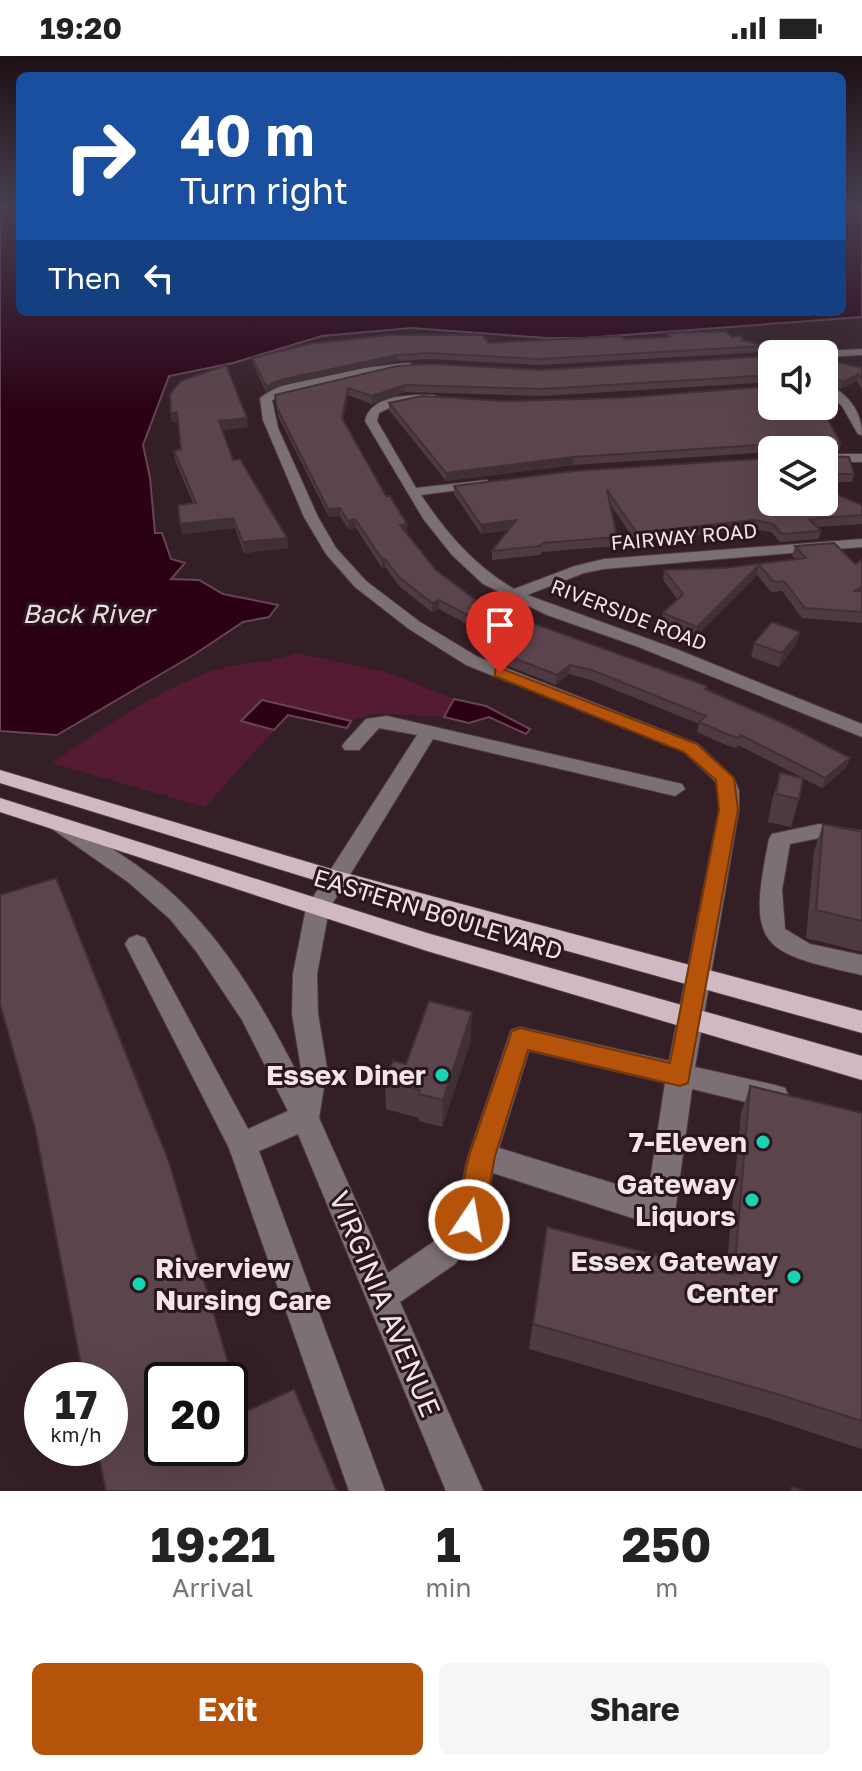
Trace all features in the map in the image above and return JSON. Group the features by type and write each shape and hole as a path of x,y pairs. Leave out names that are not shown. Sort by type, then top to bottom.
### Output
{"main road":[{"name":"EASTERN BOULEVARD","path":"4,778 337,879 862,1022"},
{"name":"EASTERN BOULEVARD","path":"0,805 318,908 862,1068"}],"street":[{"path":"838,353 862,352"},
{"path":"431,365 397,367 285,391 266,398 269,418 308,511 331,551 354,576 401,616 472,661 691,748 724,778 729,810 680,1075 660,1212 482,1156"},
{"path":"397,367 416,389 448,399"},
{"name":"RIVERSIDE ROAD","path":"416,389 375,409 371,421 414,492 471,566 515,594 862,731"},
{"path":"838,395 843,398 862,431"},
{"path":"838,458 862,458"},
{"path":"414,492 491,482"},
{"name":"FAIRWAY ROAD","path":"515,594 604,564 862,543"},
{"path":"352,746 373,723 387,722 675,789"},
{"path":"242,1145 305,1117 314,1068 305,1014 305,974 318,908 428,732"},
{"name":"VIRGINIA AVENUE","path":"53,822 120,864 177,912 250,1011 275,1053 305,1117 465,1491"},
{"path":"862,838 819,831 780,839 771,888 772,931 778,938 792,947 862,965"},
{"path":"137,944 242,1145 367,1491"},
{"path":"382,1296 444,1253 469,1220 482,1156 520,1038 805,1104"}],"shaded area":[{"path":"296,653 386,672 454,699 444,717 375,713 351,721 262,700 242,721 274,730 205,807 52,763 138,707 184,682 230,666"}],"water":[{"name":"Back River","path":"0,275 16,275 16,316 846,316 846,275 862,275 862,317 584,338 411,328 322,336 233,363 169,376 143,445 150,478 155,533 162,533 171,559 185,563 171,579 199,580 223,594 278,605 269,617 243,622 195,654 57,735 0,731"},
{"path":"454,699 486,706 530,729 526,734 489,717 469,723 444,717"},
{"path":"262,700 351,721 347,728 288,715 274,730 241,721"}],"building":[{"path":"726,331 732,337 742,336 742,340 758,346 539,359 431,353 397,355 280,380 266,386 252,358 309,344 389,335 483,335 488,343 620,336 625,339 670,337 667,333"},
{"path":"758,357 758,376 543,389 405,385 372,396 348,388 342,418 386,496 390,496 407,524 400,525 436,570 477,601 474,602 707,686 705,689 785,724 850,758 825,778 741,735 738,738 699,722 706,716 592,670 570,665 557,675 491,649 505,636 485,628 488,626 439,600 432,603 382,559 355,519 348,521 340,508 328,509 277,408 275,395 397,366 431,364 540,370"},
{"path":"838,362 862,368 862,379 859,374 843,382 838,380"},
{"path":"226,365 247,418 219,421 233,460 240,459 287,538 243,542 233,518 180,524 178,505 196,503 174,451 181,449 177,412 171,413 170,394 181,381"},
{"path":"758,387 758,420 828,420 837,436 758,436 758,445 574,457 446,473 389,403 422,396 505,401 621,398"},
{"path":"838,457 849,457 854,474 838,474"},
{"path":"758,459 758,516 838,516 838,495 862,505 862,515 809,519 821,531 782,534 773,524 754,520 637,533 607,490 617,537 492,551 516,520 481,525 454,486 574,471"},
{"path":"834,543 855,564 862,560 862,587 854,591 862,591 862,612 805,608 784,581 774,582 759,565 697,627 663,613 683,594 664,570 724,568 806,558 795,546"},
{"path":"772,622 800,632 782,653 754,643"},
{"path":"780,773 803,778 799,799 776,794"},
{"path":"823,824 862,832 862,921 816,910"},
{"name":"Riverview Nursing Care","path":"56,878 169,1162 228,1362 144,1362 144,1466 248,1466 248,1411 294,1389 337,1491 106,1491 101,1466 128,1466 128,1362 80,1362 35,1128 0,1004 0,895"},
{"path":"429,1001 472,1012 443,1100 385,1081 393,1061 406,1064"},
{"name":"Essex Gateway Center","path":"750,1086 862,1113 862,1421 533,1324 547,1227 734,1275"}],"place":[{"name":"Essex Diner","path":"442,1075"},
{"name":"7-Eleven","path":"763,1142"},
{"name":"Gateway Liquors","path":"752,1200"},
{"name":"Essex Gateway Center","path":"794,1277"},
{"name":"Riverview Nursing Care","path":"139,1284"}],"route":[{"path":"469,1220 482,1156 520,1038 680,1075 729,810 729,791 724,778 691,748 500,673"}]}
